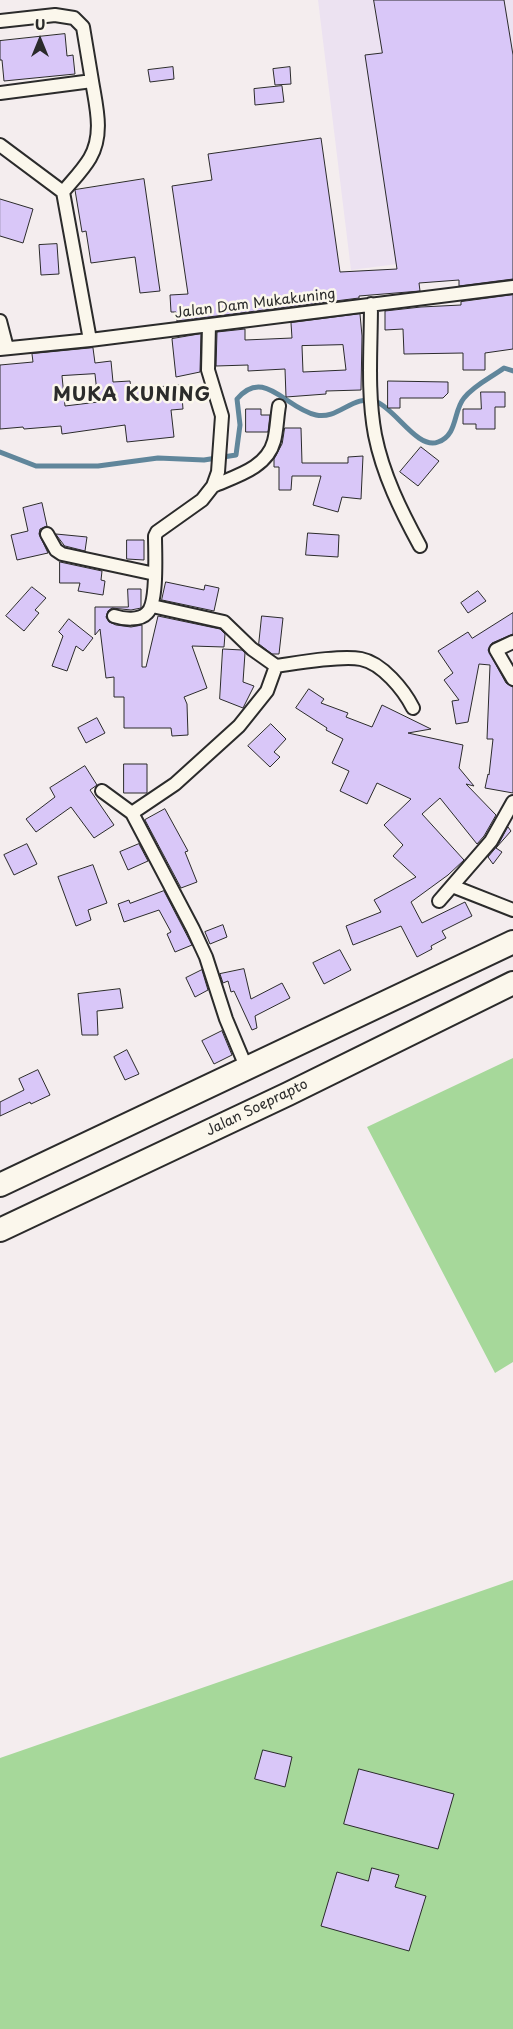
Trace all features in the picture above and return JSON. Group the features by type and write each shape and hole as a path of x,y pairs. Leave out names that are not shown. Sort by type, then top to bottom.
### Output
{"highway":[{"path":"0,1185 513,942"},
{"name":"Jalan Soeprapto","path":"0,1230 270,1102 513,983"}],"street":[{"path":"0,21 55,15 74,18 83,28 98,123 97,142 90,158 63,192"},
{"path":"0,93 92,81"},
{"path":"0,145 63,192 90,340"},
{"name":"Jalan Dam Mukakuning","path":"3,348 90,340 513,287"},
{"path":"371,304 370,394 378,450 400,508 420,546"},
{"path":"0,321 3,348"},
{"path":"114,616 136,619 147,614 152,606 155,574 155,536 157,532 202,500 213,486 218,472 222,416 208,370 209,325"},
{"path":"213,486 262,463 274,442 279,406"},
{"path":"47,534 56,550 62,554 155,574"},
{"path":"152,606 224,622 252,649 276,666 359,658 367,660 378,666 406,694 413,708"},
{"path":"513,642 496,650 513,679"},
{"path":"132,813 175,784 239,726 267,691 276,666"},
{"path":"102,791 132,813 206,957 226,1019 247,1069"},
{"path":"439,901 491,841 513,802"},
{"path":"452,886 513,910"}],"shaded area":[{"path":"318,0 513,0 513,249 351,270"}],"green space":[{"path":"513,1058 513,1362 495,1373 367,1127"},
{"path":"513,1580 513,2029 0,2029 0,1758"}],"building":[{"path":"374,0 504,0 513,55 513,279 459,286 459,280 419,283 420,291 359,296 359,298 177,321 176,312 171,312 170,295 188,294 172,186 212,180 208,154 321,138 340,272 397,269 365,55 382,53"},
{"path":"65,34 67,56 73,55 75,74 4,81 2,60 0,60 0,41"},
{"path":"173,67 174,79 150,82 148,70"},
{"path":"290,67 291,84 275,85 273,69"},
{"path":"282,86 284,102 255,105 254,89"},
{"path":"144,179 160,291 140,293 135,257 91,263 86,231 82,232 75,190"},
{"path":"0,199 33,209 23,243 0,236"},
{"path":"57,244 59,274 41,275 39,245"},
{"path":"513,295 513,349 485,353 485,370 463,370 463,353 404,354 403,329 385,330 385,311 461,305 461,302"},
{"path":"360,314 362,336 361,390 326,391 326,394 286,397 285,369 248,371 248,365 216,366 217,332 245,329 245,340 292,338 291,323","holes":["343,345 346,370 303,372 302,346"]},
{"path":"201,334 200,372 176,377 172,339"},
{"path":"93,348 95,363 111,361 113,382 130,381 131,389 181,385 183,409 171,410 174,437 127,442 125,425 62,434 61,426 0,429 0,365 33,362 32,354","holes":["95,374 98,402 65,406 62,376"]},
{"path":"388,381 448,382 448,393 443,398 400,398 400,408 388,408"},
{"path":"481,392 505,392 505,407 495,407 495,429 476,429 476,424 463,424 463,409 481,409"},
{"path":"246,409 261,409 261,415 270,415 268,432 246,432"},
{"path":"285,428 301,428 302,463 348,463 348,457 363,456 361,499 342,497 338,512 313,505 321,476 292,476 291,490 279,490 279,467 274,467 274,459 282,444"},
{"path":"421,447 439,461 418,486 400,472"},
{"path":"42,503 47,526 40,529 39,534 48,553 17,560 11,535 28,531 23,508"},
{"path":"308,533 339,535 338,557 306,555"},
{"path":"56,534 87,537 85,551 65,546"},
{"path":"127,540 144,540 144,560 127,559"},
{"path":"60,562 102,571 101,580 105,581 103,595 78,591 80,583 60,583"},
{"path":"166,582 204,590 205,585 219,588 214,611 162,600"},
{"path":"32,587 46,598 35,610 39,613 24,631 6,616"},
{"path":"128,589 141,589 141,608 131,610 112,608 108,611 106,617 109,622 116,625 131,627 142,625 142,667 146,667 158,616 220,629 225,634 224,647 192,646 207,688 184,697 187,704 188,735 172,736 171,728 124,728 124,697 114,697 114,677 106,678 100,629 95,635 95,607 128,607"},
{"path":"478,591 486,601 468,613 461,603"},
{"path":"513,613 513,634 492,643 488,650 506,683 513,687 513,793 485,788 489,775 493,739 487,739 490,665 479,664 468,722 456,724 452,701 459,700 444,680 453,673 438,651 468,632 472,638"},
{"path":"262,616 283,618 279,654 272,654 259,644"},
{"path":"69,619 93,638 83,651 76,646 67,671 52,666 63,636 59,632"},
{"path":"223,649 242,650 245,653 243,682 254,686 243,708 220,699"},
{"path":"309,689 324,699 321,703 348,713 346,717 372,727 382,705 431,729 408,733 463,745 459,768 474,786 466,784 496,815 477,844 440,798 422,814 464,860 448,875 411,902 422,923 465,902 472,916 442,931 446,938 431,946 432,949 417,957 401,926 353,945 346,926 381,912 374,900 416,877 393,856 403,845 384,825 411,799 377,783 367,804 340,791 349,771 332,763 343,739 326,730 327,728 296,708"},
{"path":"97,718 105,733 86,743 78,728"},
{"path":"271,724 286,739 274,752 280,757 270,767 248,746"},
{"path":"124,764 147,764 147,793 124,793"},
{"path":"85,766 97,785 90,790 114,825 94,838 71,807 36,832 26,819 55,797 50,788"},
{"path":"165,809 188,851 185,852 197,882 181,888 145,820"},
{"path":"508,827 511,831 496,848 502,852 493,864 488,857 498,845"},
{"path":"27,844 37,864 14,875 4,855"},
{"path":"139,844 148,861 128,870 120,852"},
{"path":"93,865 107,903 88,910 91,920 76,926 58,877"},
{"path":"164,891 192,945 175,952 167,934 171,932 159,910 124,922 118,904 129,900 130,903"},
{"path":"223,925 227,937 210,944 205,932"},
{"path":"340,950 351,970 324,984 313,963"},
{"path":"244,969 251,999 282,983 290,998 255,1016 257,1028 252,1030 234,991 231,992 228,981 223,983 220,974"},
{"path":"202,970 208,990 195,997 186,978"},
{"path":"120,989 123,1008 97,1011 98,1035 82,1035 78,994"},
{"path":"222,1031 232,1055 214,1064 202,1041"},
{"path":"127,1050 139,1074 125,1080 114,1057"},
{"path":"38,1070 50,1095 0,1116 0,1102 24,1090 19,1079"},
{"path":"263,1750 292,1757 285,1787 255,1779"},
{"path":"359,1769 454,1794 438,1849 344,1824"},
{"path":"372,1868 399,1875 395,1887 426,1896 409,1951 321,1926 337,1872 368,1881"}],"waterway":[{"path":"0,452 36,466 98,466 158,458 204,460 236,455 240,425 237,399 247,390 256,387 266,388 305,411 324,416 353,403 368,400 377,402 384,406 415,435 430,443 438,442 449,434 458,409 468,393 504,368 513,371"}],"district":[{"name":"MUKA KUNING","path":"132,396"}]}
